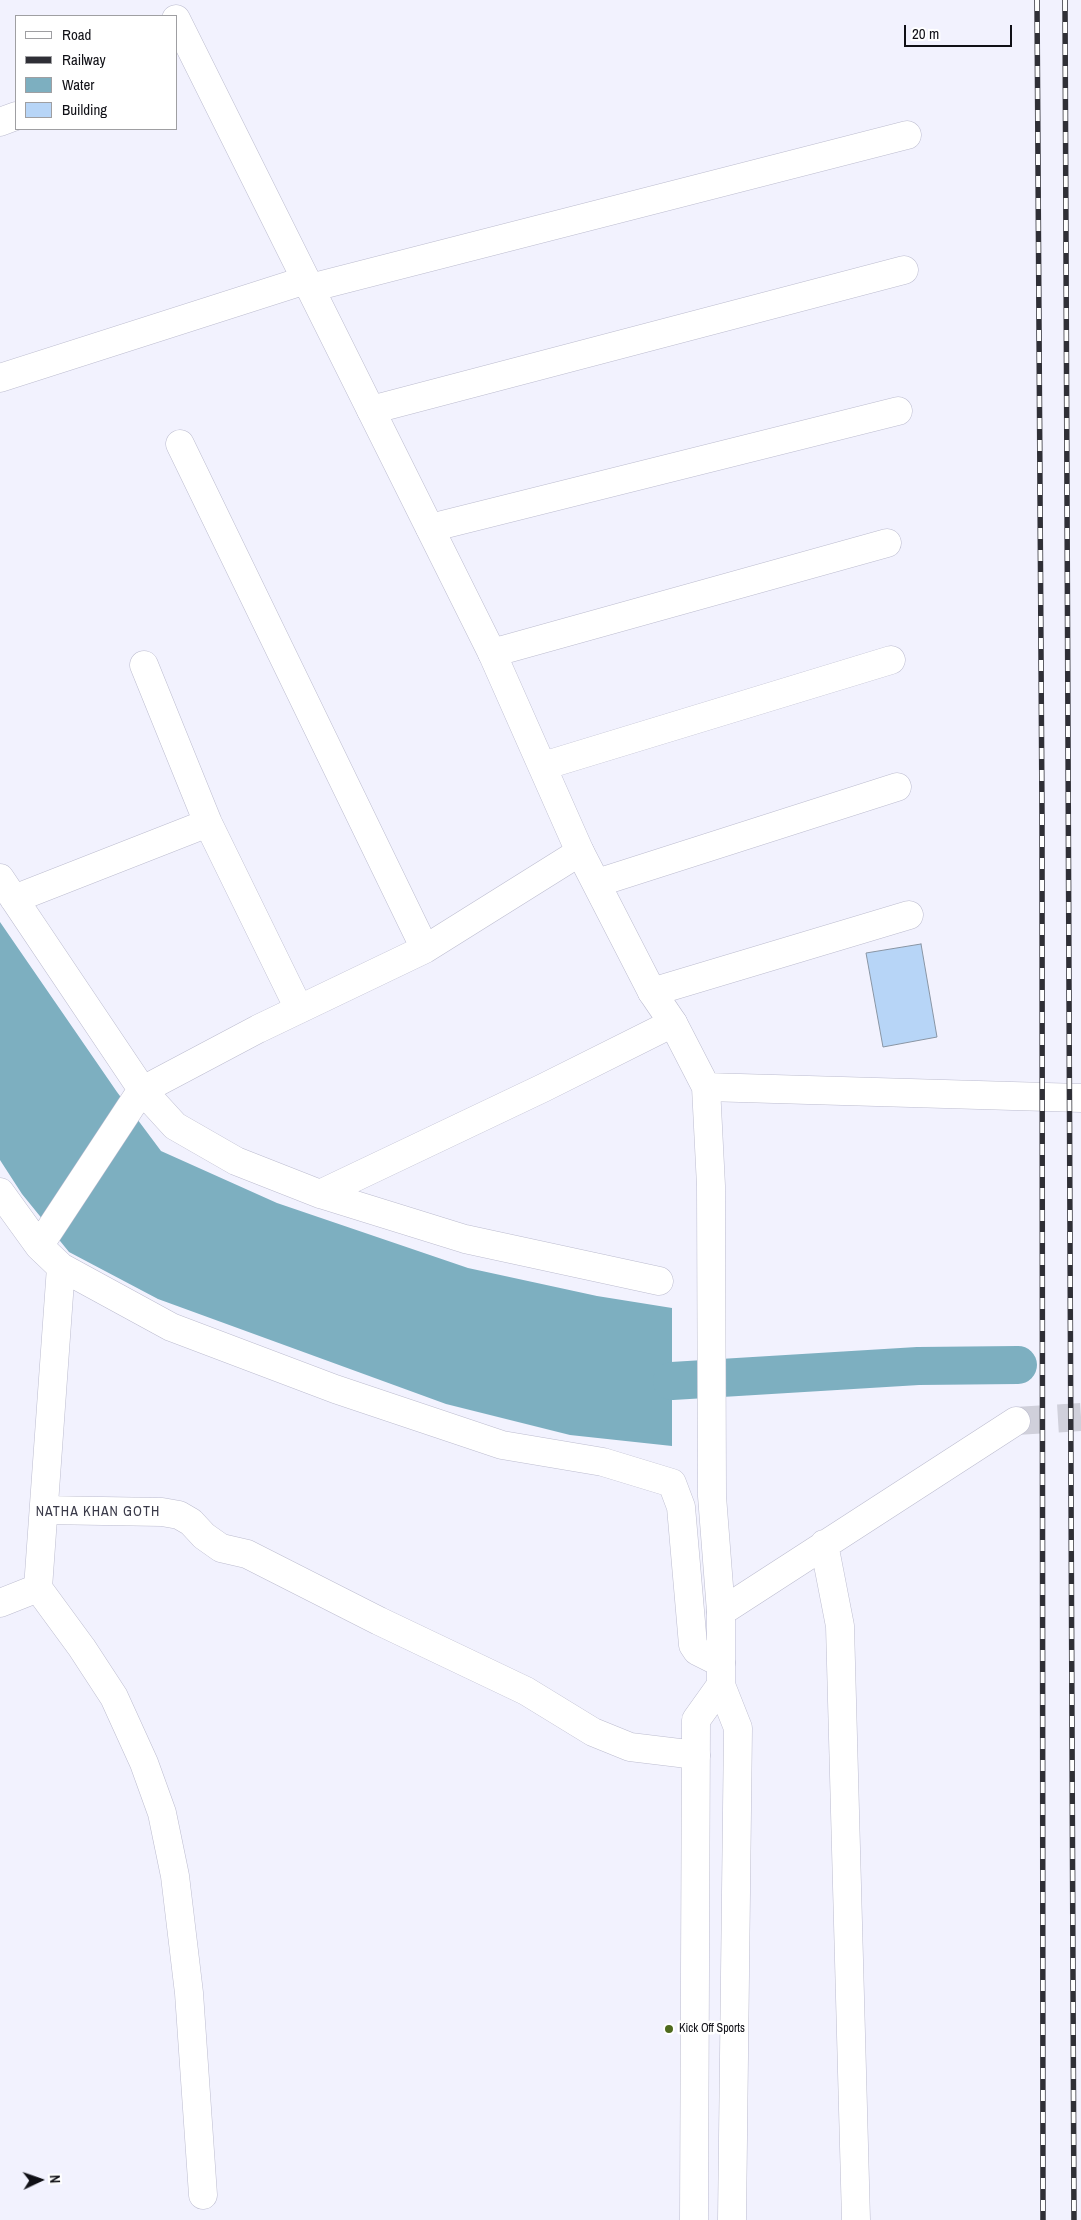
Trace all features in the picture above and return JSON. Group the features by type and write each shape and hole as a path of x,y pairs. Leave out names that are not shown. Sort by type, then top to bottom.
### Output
{"street":[{"path":"166,0 174,15"},
{"path":"178,24 492,653 580,852 652,992 673,1023 706,1088 711,1186 712,1496 721,1612 722,1674 738,1728 732,2220"},
{"path":"0,122 15,116"},
{"path":"0,378 308,284 907,136"},
{"path":"371,410 904,270"},
{"path":"430,528 898,411"},
{"path":"180,444 425,949"},
{"path":"492,653 887,543"},
{"path":"542,766 891,660"},
{"path":"144,665 208,823 299,1009"},
{"path":"597,884 897,787"},
{"path":"208,823 7,888 142,1091 176,1126 236,1161 320,1194 464,1239 659,1281"},
{"path":"40,1244 142,1091 299,1009 425,949 580,852"},
{"path":"652,992 909,915"},
{"path":"320,1194 543,1088 673,1023"},
{"path":"706,1088 1081,1098"},
{"path":"0,1192 40,1244 61,1267 171,1328 335,1389 502,1445 603,1462 672,1483 681,1507 693,1645 722,1674"},
{"path":"61,1267 38,1588 82,1648 114,1697 144,1763 162,1813 175,1876 189,1993 203,2195"},
{"path":"721,1612 1016,1421"},
{"path":"44,1510 162,1512 178,1514 192,1522 204,1536 222,1548 247,1554 379,1621 526,1691 593,1732 630,1747 696,1755"},
{"path":"824,1544 840,1626 856,2220"},
{"path":"0,1603 38,1588"},
{"path":"694,2220 696,1720 722,1674"}],"water":[{"path":"0,922 117,1092 161,1151 277,1203 468,1268 597,1296 672,1308 672,1446 570,1435 446,1404 158,1299 69,1252 22,1194 0,1160"}],"building":[{"path":"921,944 937,1037 883,1047 866,953"}],"waterway":[{"path":"672,1381 918,1366 1018,1365"}],"tunnel":[{"path":"1016,1421 1081,1417"}],"railway":[{"path":"1037,0 1042,817 1043,2220"},
{"path":"1065,0 1074,2220"}],"place":[{"name":"Kick Off Sports","path":"669,2029"}],"district":[{"name":"NATHA KHAN GOTH","path":"98,1512"}]}
